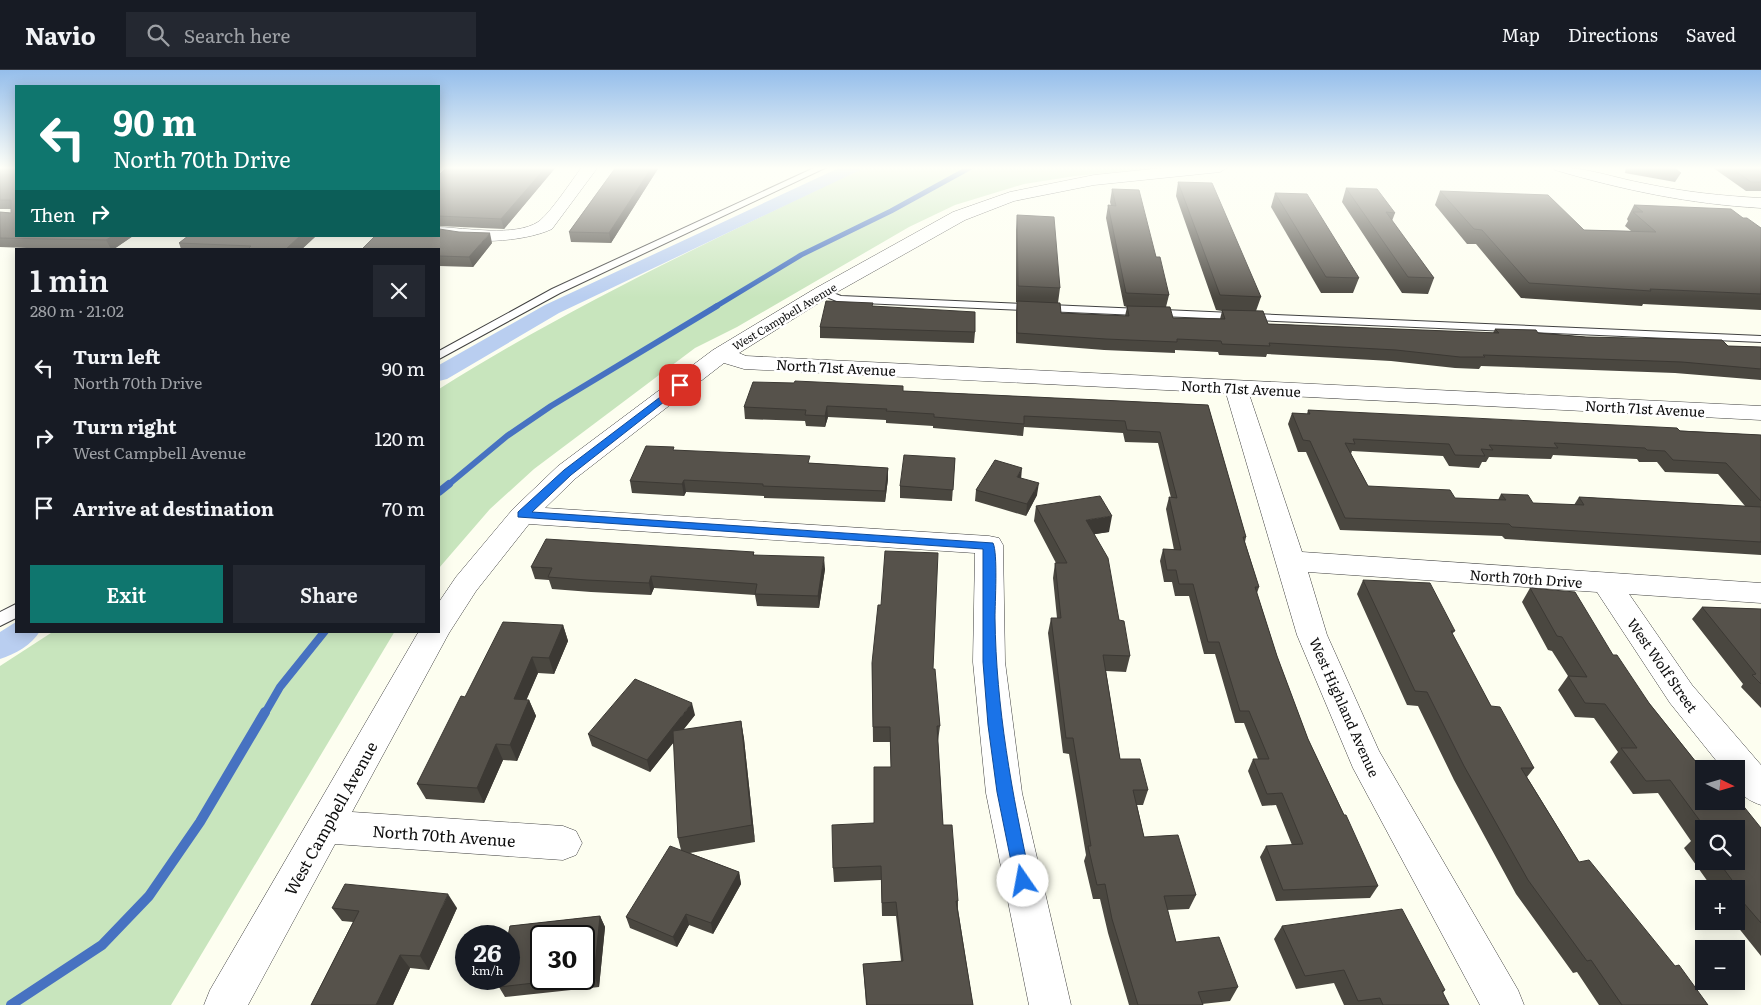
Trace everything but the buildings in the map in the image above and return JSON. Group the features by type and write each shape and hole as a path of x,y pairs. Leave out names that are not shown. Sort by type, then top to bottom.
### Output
{"street":[{"path":"440,232 507,234 536,232 546,225 557,211"},
{"name":"West Campbell Avenue","path":"440,623 466,584 522,515 575,467 721,355 822,292 960,216 974,211"},
{"name":"North 71st Avenue","path":"721,355 744,362 1761,413"},
{"name":"West Highland Avenue","path":"1236,388 1292,561 1312,635 1364,758 1503,1005"},
{"path":"522,515 989,545 989,662 1003,783 1050,1005"},
{"name":"North 70th Drive","path":"1292,561 1607,584 1761,593"},
{"name":"West Wolf Street","path":"1607,584 1681,694 1761,790"},
{"name":"West Campbell Avenue","path":"225,1005 434,633"},
{"name":"North 70th Avenue","path":"325,827 564,843"}],"lane":[{"path":"440,355 556,291 729,211"},
{"path":"822,292 839,299 1761,339"},
{"path":"0,620 15,611"}],"green space":[{"path":"773,211 943,211 909,227 737,327 695,348 534,469 490,509 440,567 440,388 595,299"},
{"path":"51,633 394,633 171,1005 0,1005 0,666"}],"waterway":[{"path":"440,373 552,309 761,211"},
{"path":"715,307 801,255 892,211"},
{"path":"448,485 507,436 551,406 717,306"},
{"path":"440,491 449,484"},
{"path":"0,647 22,633"},
{"path":"265,713 280,687 323,633"},
{"path":"11,1005 102,945 149,896 200,822 265,712"}],"route":[{"path":"680,385 568,472 522,515 559,519 989,545 989,662 995,725 1004,792 1023,881"}]}
